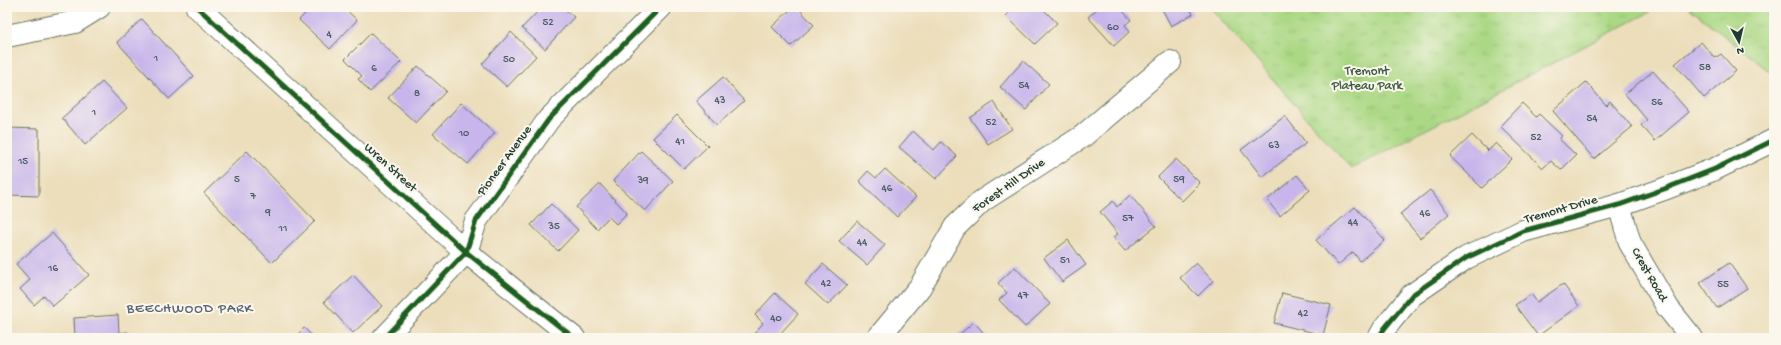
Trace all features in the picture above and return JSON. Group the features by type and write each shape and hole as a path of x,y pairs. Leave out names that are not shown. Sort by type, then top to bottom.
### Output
{"street":[{"path":"7,36 75,22 99,7"},
{"name":"Wren Street","path":"197,7 466,252 574,338"},
{"name":"Pioneer Avenue","path":"384,338 466,252 476,221 549,119 661,7"},
{"name":"Forest Hill Drive","path":"878,338 920,287 956,227 982,202 1083,136 1170,62"},
{"name":"Tremont Drive","path":"1379,338 1384,329 1412,295 1466,258 1523,231 1618,205 1715,169 1774,140"},
{"name":"Crest Road","path":"1618,205 1630,243 1668,308 1692,338"}],"green space":[{"name":"Tremont Plateau Park","path":"1210,7 1659,7 1351,169"},
{"path":"1688,7 1774,7 1774,75"}],"building":[{"path":"312,7 343,7 357,20 330,49 299,20"},
{"path":"542,7 562,7 574,17 545,49 522,28"},
{"path":"793,7 797,7 814,25 791,46 772,27"},
{"path":"1014,7 1041,7 1057,23 1035,44 1006,16"},
{"path":"1095,7 1119,7 1131,20 1125,25 1130,31 1114,46 1088,17 1097,9"},
{"path":"1161,7 1189,7 1193,14 1171,26"},
{"path":"142,19 194,76 169,99 117,42"},
{"path":"511,32 536,56 507,87 482,64"},
{"path":"371,33 401,62 370,92 358,79 362,76 345,59"},
{"path":"1701,42 1715,58 1721,54 1736,71 1704,98 1675,64"},
{"path":"1023,61 1049,84 1026,110 1000,87"},
{"path":"418,66 446,91 416,123 388,98"},
{"path":"1653,71 1689,112 1655,141 1641,125 1647,120 1625,94"},
{"path":"723,77 744,101 717,125 696,101"},
{"path":"102,82 127,108 85,145 62,118"},
{"path":"1586,82 1606,105 1610,101 1632,127 1594,159 1553,111"},
{"path":"994,102 1012,129 988,144 970,118"},
{"path":"461,103 495,133 468,164 433,134"},
{"path":"1522,103 1536,117 1539,114 1562,136 1559,139 1576,155 1561,170 1551,161 1543,168 1500,126"},
{"path":"677,115 708,146 684,169 653,138"},
{"path":"1285,116 1306,143 1262,177 1241,150"},
{"path":"7,128 39,129 39,196 7,195"},
{"path":"913,131 934,150 941,142 957,156 936,179 899,147"},
{"path":"1472,135 1488,151 1496,143 1512,159 1482,188 1450,156"},
{"path":"247,151 315,221 272,263 204,193"},
{"path":"641,151 673,181 645,211 613,181"},
{"path":"1176,159 1200,183 1182,201 1158,177"},
{"path":"885,169 916,197 897,217 859,181 868,171 876,178"},
{"path":"1297,175 1310,190 1280,216 1267,200"},
{"path":"600,184 627,213 616,224 609,217 597,229 576,207"},
{"path":"1430,190 1449,214 1420,238 1400,214"},
{"path":"1130,195 1156,226 1125,251 1113,237 1118,234 1100,212 1113,201 1117,207"},
{"path":"551,204 578,230 558,251 531,225"},
{"path":"1355,207 1385,240 1360,261 1353,252 1338,265 1316,240"},
{"path":"857,221 885,245 867,265 839,241"},
{"path":"52,233 89,275 53,306 44,296 34,305 20,289 30,280 16,264"},
{"path":"1068,240 1086,265 1062,282 1044,258"},
{"path":"1196,263 1213,281 1198,296 1180,278"},
{"path":"1729,263 1747,288 1717,308 1700,283"},
{"path":"823,264 847,285 828,305 805,284"},
{"path":"1015,267 1050,304 1025,327 999,300 1007,293 998,283"},
{"path":"353,275 382,306 353,333 324,302"},
{"path":"1563,284 1579,306 1538,336 1515,305 1531,294 1537,302"},
{"path":"775,293 798,314 778,336 779,338 757,338 753,335 763,323 755,315"},
{"path":"1282,293 1331,305 1323,335 1274,323"},
{"path":"118,315 119,333 128,332 128,338 75,338 74,318"},
{"path":"974,322 988,338 955,338"},
{"path":"304,328 314,338 294,338"}],"cycle path":[{"path":"197,7 466,252 574,338"},
{"path":"384,338 466,252 476,221 549,119 661,7"},
{"path":"1379,338 1384,329 1412,295 1466,258 1523,231 1619,205 1664,189 1715,169 1774,140"}],"district":[{"name":"BEECHWOOD PARK","path":"190,309"}]}
